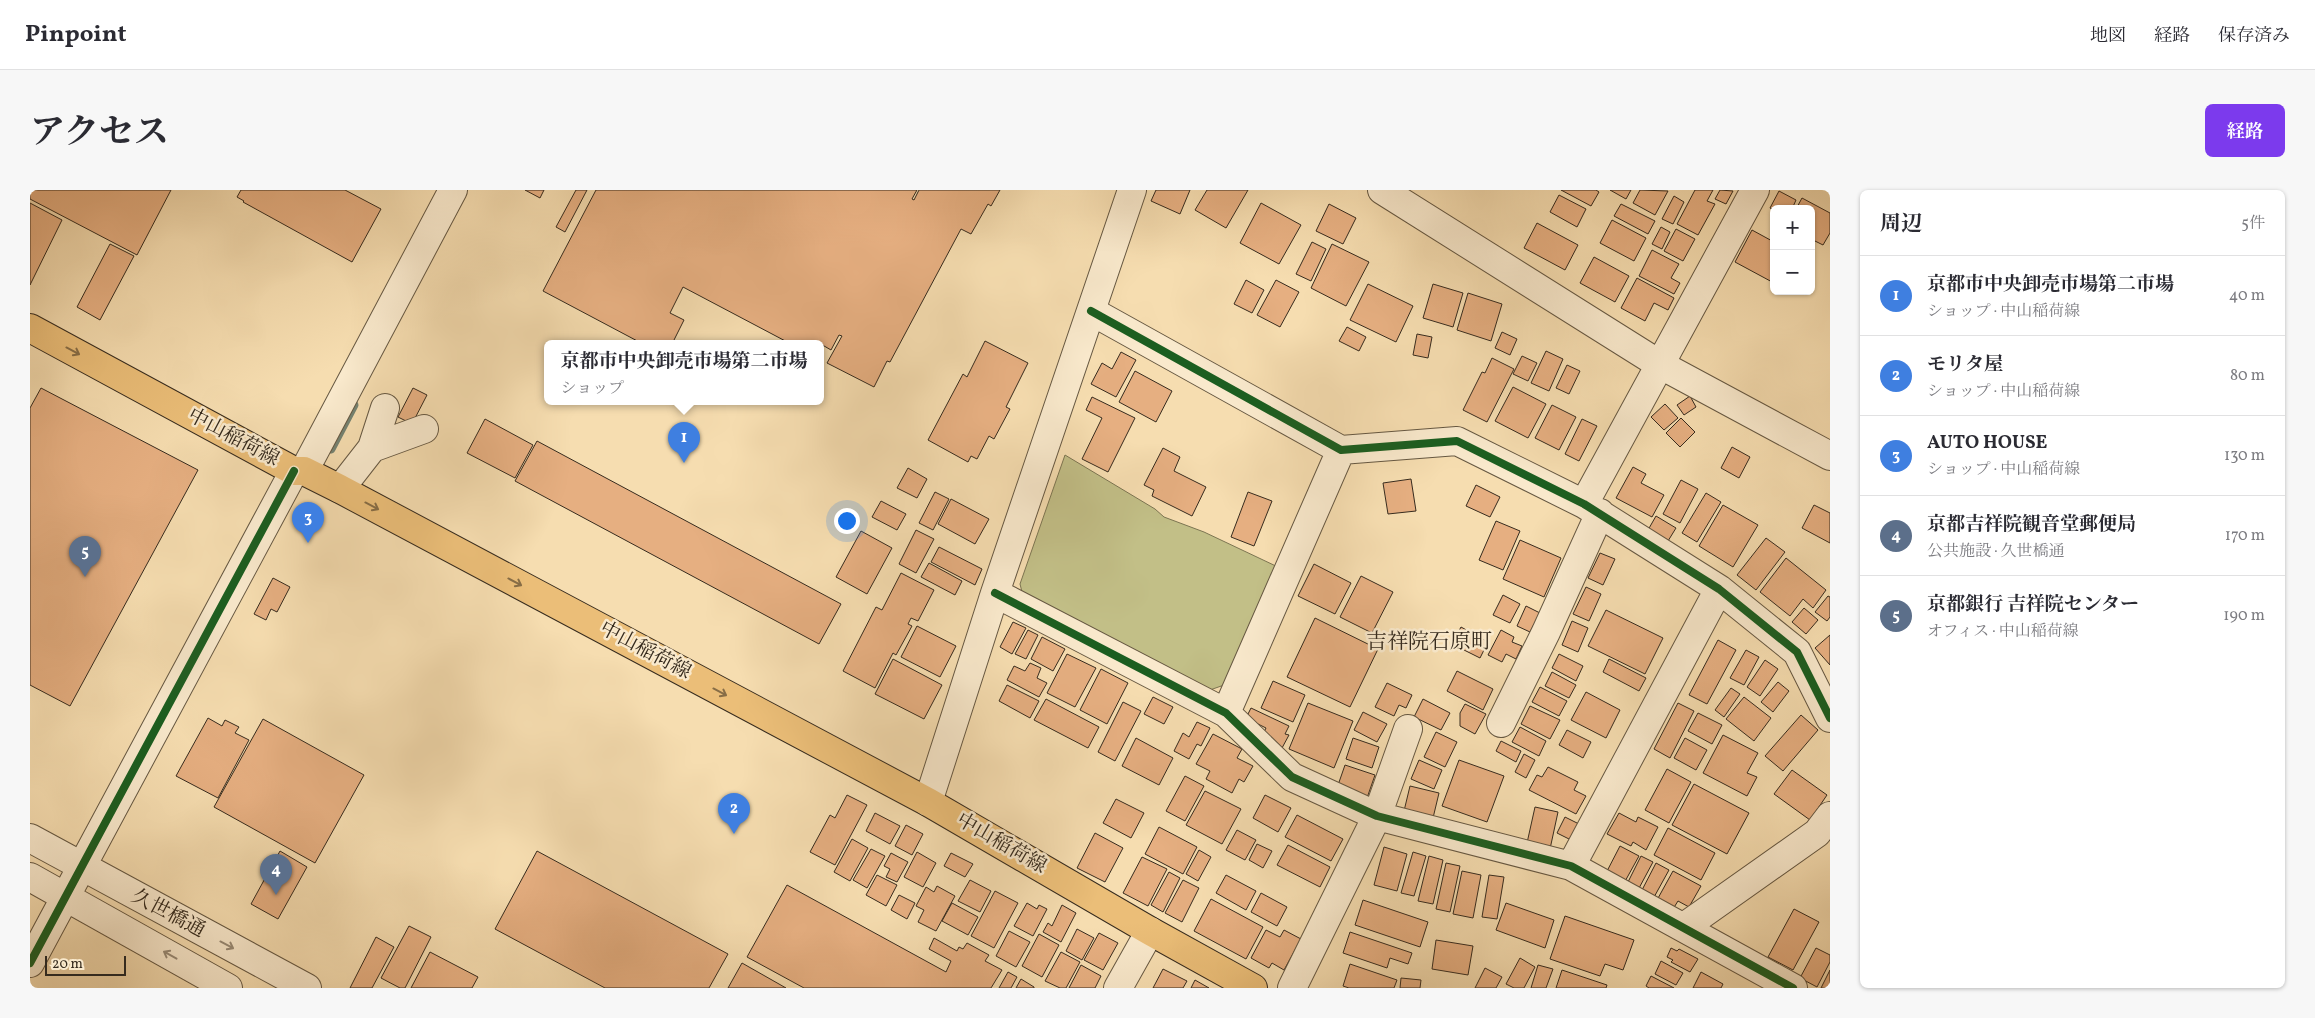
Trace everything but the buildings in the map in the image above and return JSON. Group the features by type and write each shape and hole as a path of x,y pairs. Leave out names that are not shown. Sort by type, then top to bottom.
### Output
{"main road":[{"name":"中山稲荷線","path":"30,328 299,471 340,489 928,802 1150,931 1253,988"}],"street":[{"path":"30,962 453,190"},
{"path":"928,802 995,593 1132,190"},
{"path":"1382,190 1660,364 1830,456"},
{"path":"1501,723 1546,632 1592,509 1660,364 1755,190"},
{"path":"1091,311 1341,450 1457,441 1592,509 1719,589 1797,652 1830,718"},
{"path":"340,489 372,448 385,408"},
{"path":"372,448 424,429"},
{"path":"1226,713 1341,450"},
{"path":"1571,866 1719,589"},
{"path":"995,593 1226,713 1292,777 1377,816 1571,866 1792,988"},
{"path":"1292,988 1377,816 1408,729"},
{"path":"1684,927 1817,833 1830,816"},
{"name":"久世橋通","path":"30,838 81,868 307,988"},
{"name":"久世橋通","path":"30,877 228,988"},
{"path":"1118,988 1150,931"}],"shaded area":[{"path":"1065,455 1155,509 1164,517 1204,532 1280,568 1227,684 1207,691 1023,596 1020,584"}],"waterway":[{"path":"331,449 354,405"}],"cycle path":[{"path":"1091,311 1341,450 1457,441 1584,504 1719,589 1797,652 1830,718"},
{"path":"30,963 294,471"},
{"path":"995,593 1226,713 1292,777 1377,816 1571,866 1793,988"}],"place":[{"name":"京都市中央卸売市場第二市場","path":"684,463"},
{"name":"AUTO HOUSE","path":"308,543"},
{"name":"京都銀行 吉祥院センター","path":"85,577"},
{"name":"モリタ屋","path":"734,834"},
{"name":"京都吉祥院観音堂郵便局","path":"276,895"}],"district":[{"name":"吉祥院石原町","path":"1429,642"}]}
